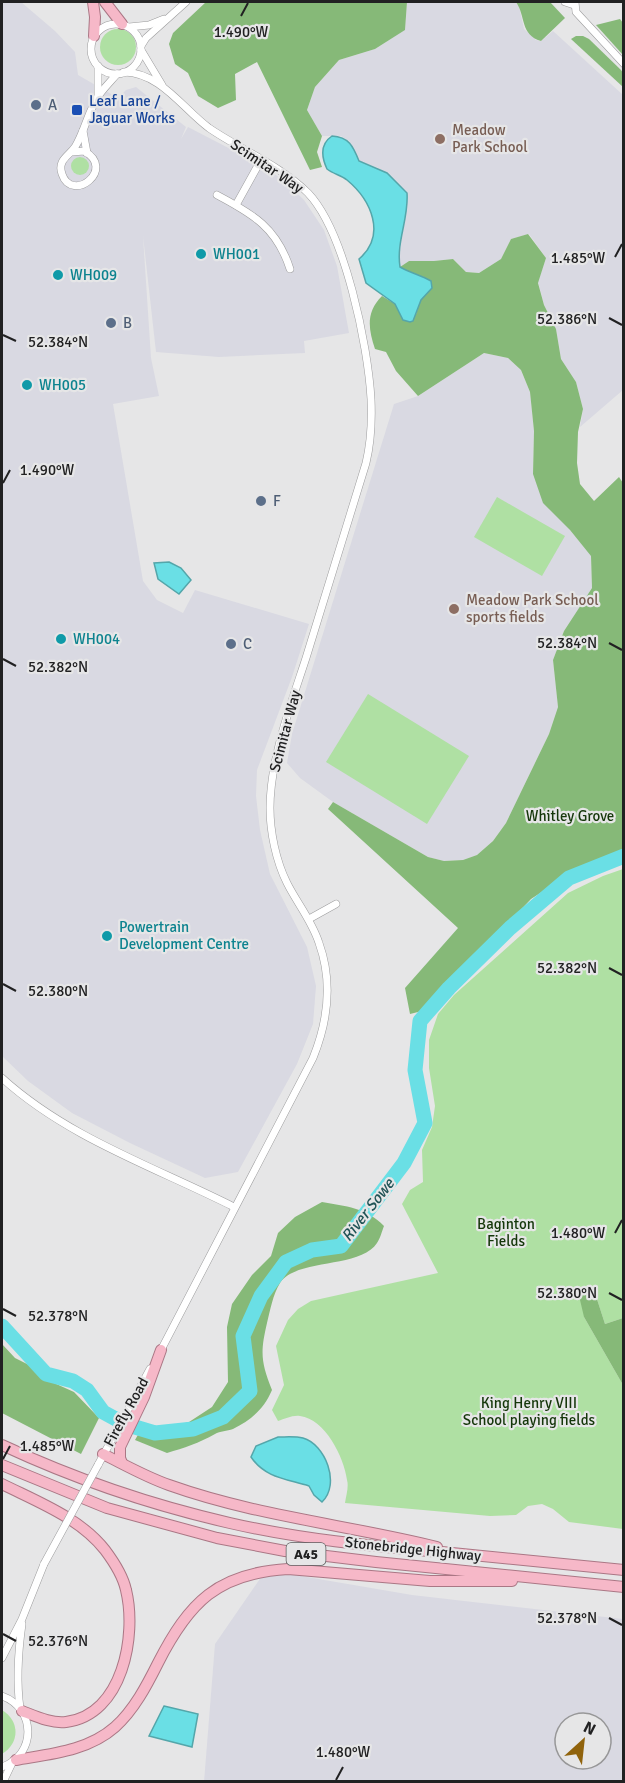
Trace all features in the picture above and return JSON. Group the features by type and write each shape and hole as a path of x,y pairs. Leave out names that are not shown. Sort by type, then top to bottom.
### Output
{"highway":[{"path":"93,2 94,36"},
{"path":"105,2 126,26"},
{"path":"122,1463 120,1447 140,1394 161,1350"},
{"name":"Stonebridge Highway","path":"2,1445 32,1460 103,1487 232,1524 333,1541 624,1570"},
{"path":"103,1454 169,1485 218,1500 473,1555"},
{"name":"Stonebridge Highway","path":"2,1465 107,1508 217,1538 285,1551 624,1587"},
{"path":"2,1484 67,1517 90,1533 118,1570 126,1590 130,1617 130,1640 124,1663 116,1684 100,1705 86,1715 67,1722 45,1719 21,1709"},
{"path":"15,1761 71,1750 91,1742 114,1728 128,1714 141,1695 183,1620 200,1601 234,1579 264,1571 288,1569 430,1581 498,1582 537,1578"}],"street":[{"path":"72,152 98,96 120,73 136,64 146,38 186,2"},
{"path":"565,2 575,3 574,10 578,16 624,64"},
{"path":"98,96 98,66 91,51 94,36 99,30 107,25 149,25 170,16"},
{"path":"126,26 137,35 141,48 163,87"},
{"path":"98,66 107,72 144,75 163,87"},
{"name":"Scimitar Way","path":"163,87 210,128 293,180 308,194 330,225 343,256 360,325 371,400 371,429 366,463 298,682 274,765 271,788 270,809 277,853 286,882 309,919 319,942 327,982 328,1001 324,1025 313,1058 234,1207"},
{"path":"83,131 87,153"},
{"path":"78,150 87,153 94,160 95,173 90,181 83,185 67,182 61,171 63,159 78,150"},
{"path":"236,205 261,159"},
{"path":"217,195 252,214 275,236 290,269"},
{"path":"309,919 336,904"},
{"path":"2,1078 34,1105 66,1126 234,1207 161,1350"},
{"name":"Firefly Road","path":"2,1658 22,1619 44,1564 110,1441 140,1394"},
{"name":"Firefly Road","path":"3,1782 23,1751 29,1731 27,1720 21,1709 16,1682 16,1663 22,1619"},
{"path":"2,1696 13,1701 21,1709"},
{"path":"2,1767 15,1761"}],"shaded area":[{"path":"2,2 21,2 55,31 75,52 78,75 118,98 126,90 136,87 186,127 181,139 188,127 263,166 283,180 304,200 324,230 337,266 349,333 304,341 305,353 219,357 156,352 143,236 151,358 159,396 113,404 143,581 157,600 183,613 195,590 309,624 257,770 256,796 260,830 270,874 307,947 316,986 313,1024 297,1064 238,1172 205,1178 130,1143 72,1113 28,1081 2,1056"},
{"name":"Meadow Park School","path":"407,2 516,2 524,29 536,40 541,41 553,31 623,95 623,390 580,427 583,409 576,382 561,359 556,329 544,305 538,282 546,258 529,234 511,239 501,259 479,273 466,272 453,259 409,261 400,267 399,257 407,207 378,168 359,161 349,141 341,136 322,136 307,110 315,87 339,60 375,49 405,30"},
{"name":"Meadow Park School sports fields","path":"484,353 508,358 521,370 530,392 534,431 533,474 570,530 591,555 592,588 564,631 553,660 558,707 549,734 506,823 493,841 477,855 463,860 444,861 428,857 333,802 300,778 287,763 292,734 394,404 418,396"},
{"path":"266,1570 412,1595 623,1619 623,1781 204,1782 215,1644"}],"green space":[{"path":"206,2 407,2 405,30 375,49 339,60 315,87 307,110 322,136 317,152 322,167 310,170 257,62 235,74 236,100 218,108 198,96 188,73 175,64 169,44 173,33"},
{"path":"516,2 550,2 565,18 541,41 526,30"},
{"path":"620,19 623,23 623,55 596,25"},
{"path":"118,29 131,34 136,47 131,60 118,65 105,60 100,47 105,34"},
{"path":"576,36 589,39 621,70 623,87 571,39"},
{"path":"80,157 86,160 89,166 86,172 80,175 74,172 71,166 74,160"},
{"name":"Whitley Grove","path":"528,234 546,258 538,283 544,305 556,329 561,359 576,382 583,409 578,432 577,463 580,484 594,501 619,477 623,483 623,853 568,875 531,899 426,1010 410,1014 405,988 458,928 328,809 333,802 428,857 444,861 463,860 477,855 493,841 506,823 549,734 558,707 553,660 564,631 592,588 591,556 570,530 543,503 533,474 534,431 530,392 521,370 508,358 484,353 418,396 396,371 386,352 375,349 370,327 371,314 382,296 395,304 401,316 416,314 424,277 400,267 409,261 453,259 466,272 479,273 501,259 511,239"},
{"path":"497,497 565,536 542,576 474,537"},
{"path":"368,694 469,756 427,824 326,762"},
{"path":"623,869 623,1318 605,1324 595,1293 584,1317 623,1385 623,1529 569,1522 553,1509 542,1504 528,1506 516,1515 490,1516 345,1503 348,1486 345,1471 332,1440 309,1419 300,1416 278,1421 272,1410 284,1385 276,1346 288,1320 298,1309 311,1301 438,1273 402,1204 410,1190 423,1182 422,1150 432,1127 435,1106 429,1068 429,1040 438,1014 454,995 568,893"},
{"path":"322,1202 363,1212 384,1226 378,1241 369,1251 357,1257 300,1270 288,1275 280,1283 275,1292 263,1350 264,1364 272,1390 261,1408 246,1422 233,1429 219,1432 167,1453 135,1440 139,1433 189,1422 212,1407 228,1382 227,1327 232,1304 252,1275 271,1256 278,1233 295,1217"},
{"path":"577,1287 595,1293 605,1324 623,1318 623,1385 584,1317"},
{"path":"2,1344 15,1358 31,1366 43,1378 74,1392 99,1418 81,1454 2,1413"},
{"path":"2,1710 12,1720 16,1732 12,1744 2,1754"}],"water":[{"path":"332,136 346,140 359,161 387,173 407,193 399,258 400,267 431,281 432,288 421,300 413,321 403,320 395,304 366,283 359,259 368,250 372,239 374,229 372,218 369,207 356,188 345,178 327,169 323,151 325,143"},
{"path":"169,562 181,568 191,580 179,594 158,579 154,563"},
{"path":"278,1437 303,1438 318,1448 324,1456 328,1465 330,1485 328,1494 322,1502 309,1486 270,1474 251,1457 256,1446"},
{"path":"164,1706 198,1714 192,1747 149,1736"}],"waterway":[{"name":"River Sowe","path":"2,1326 46,1374 73,1381 87,1390 103,1412 125,1424 155,1433 193,1429 223,1417 250,1391 243,1336 261,1296 286,1262 312,1250 341,1246 404,1163 425,1123 415,1070 420,1021 449,988 510,928 569,878 624,856"}],"place":[{"name":"A","path":"36,105"},
{"name":"Leaf Lane / Jaguar Works","path":"77,110"},
{"name":"Meadow Park School","path":"440,139"},
{"name":"WH001","path":"201,254"},
{"name":"WH009","path":"58,275"},
{"name":"B","path":"111,323"},
{"name":"WH005","path":"27,385"},
{"name":"F","path":"261,501"},
{"name":"Meadow Park School sports fields","path":"454,609"},
{"name":"WH004","path":"61,639"},
{"name":"C","path":"231,644"},
{"name":"Powertrain Development Centre","path":"107,936"}],"park label":[{"name":"Baginton Fields","path":"506,1232"},
{"name":"King Henry VIII School playing fields","path":"529,1412"}]}
